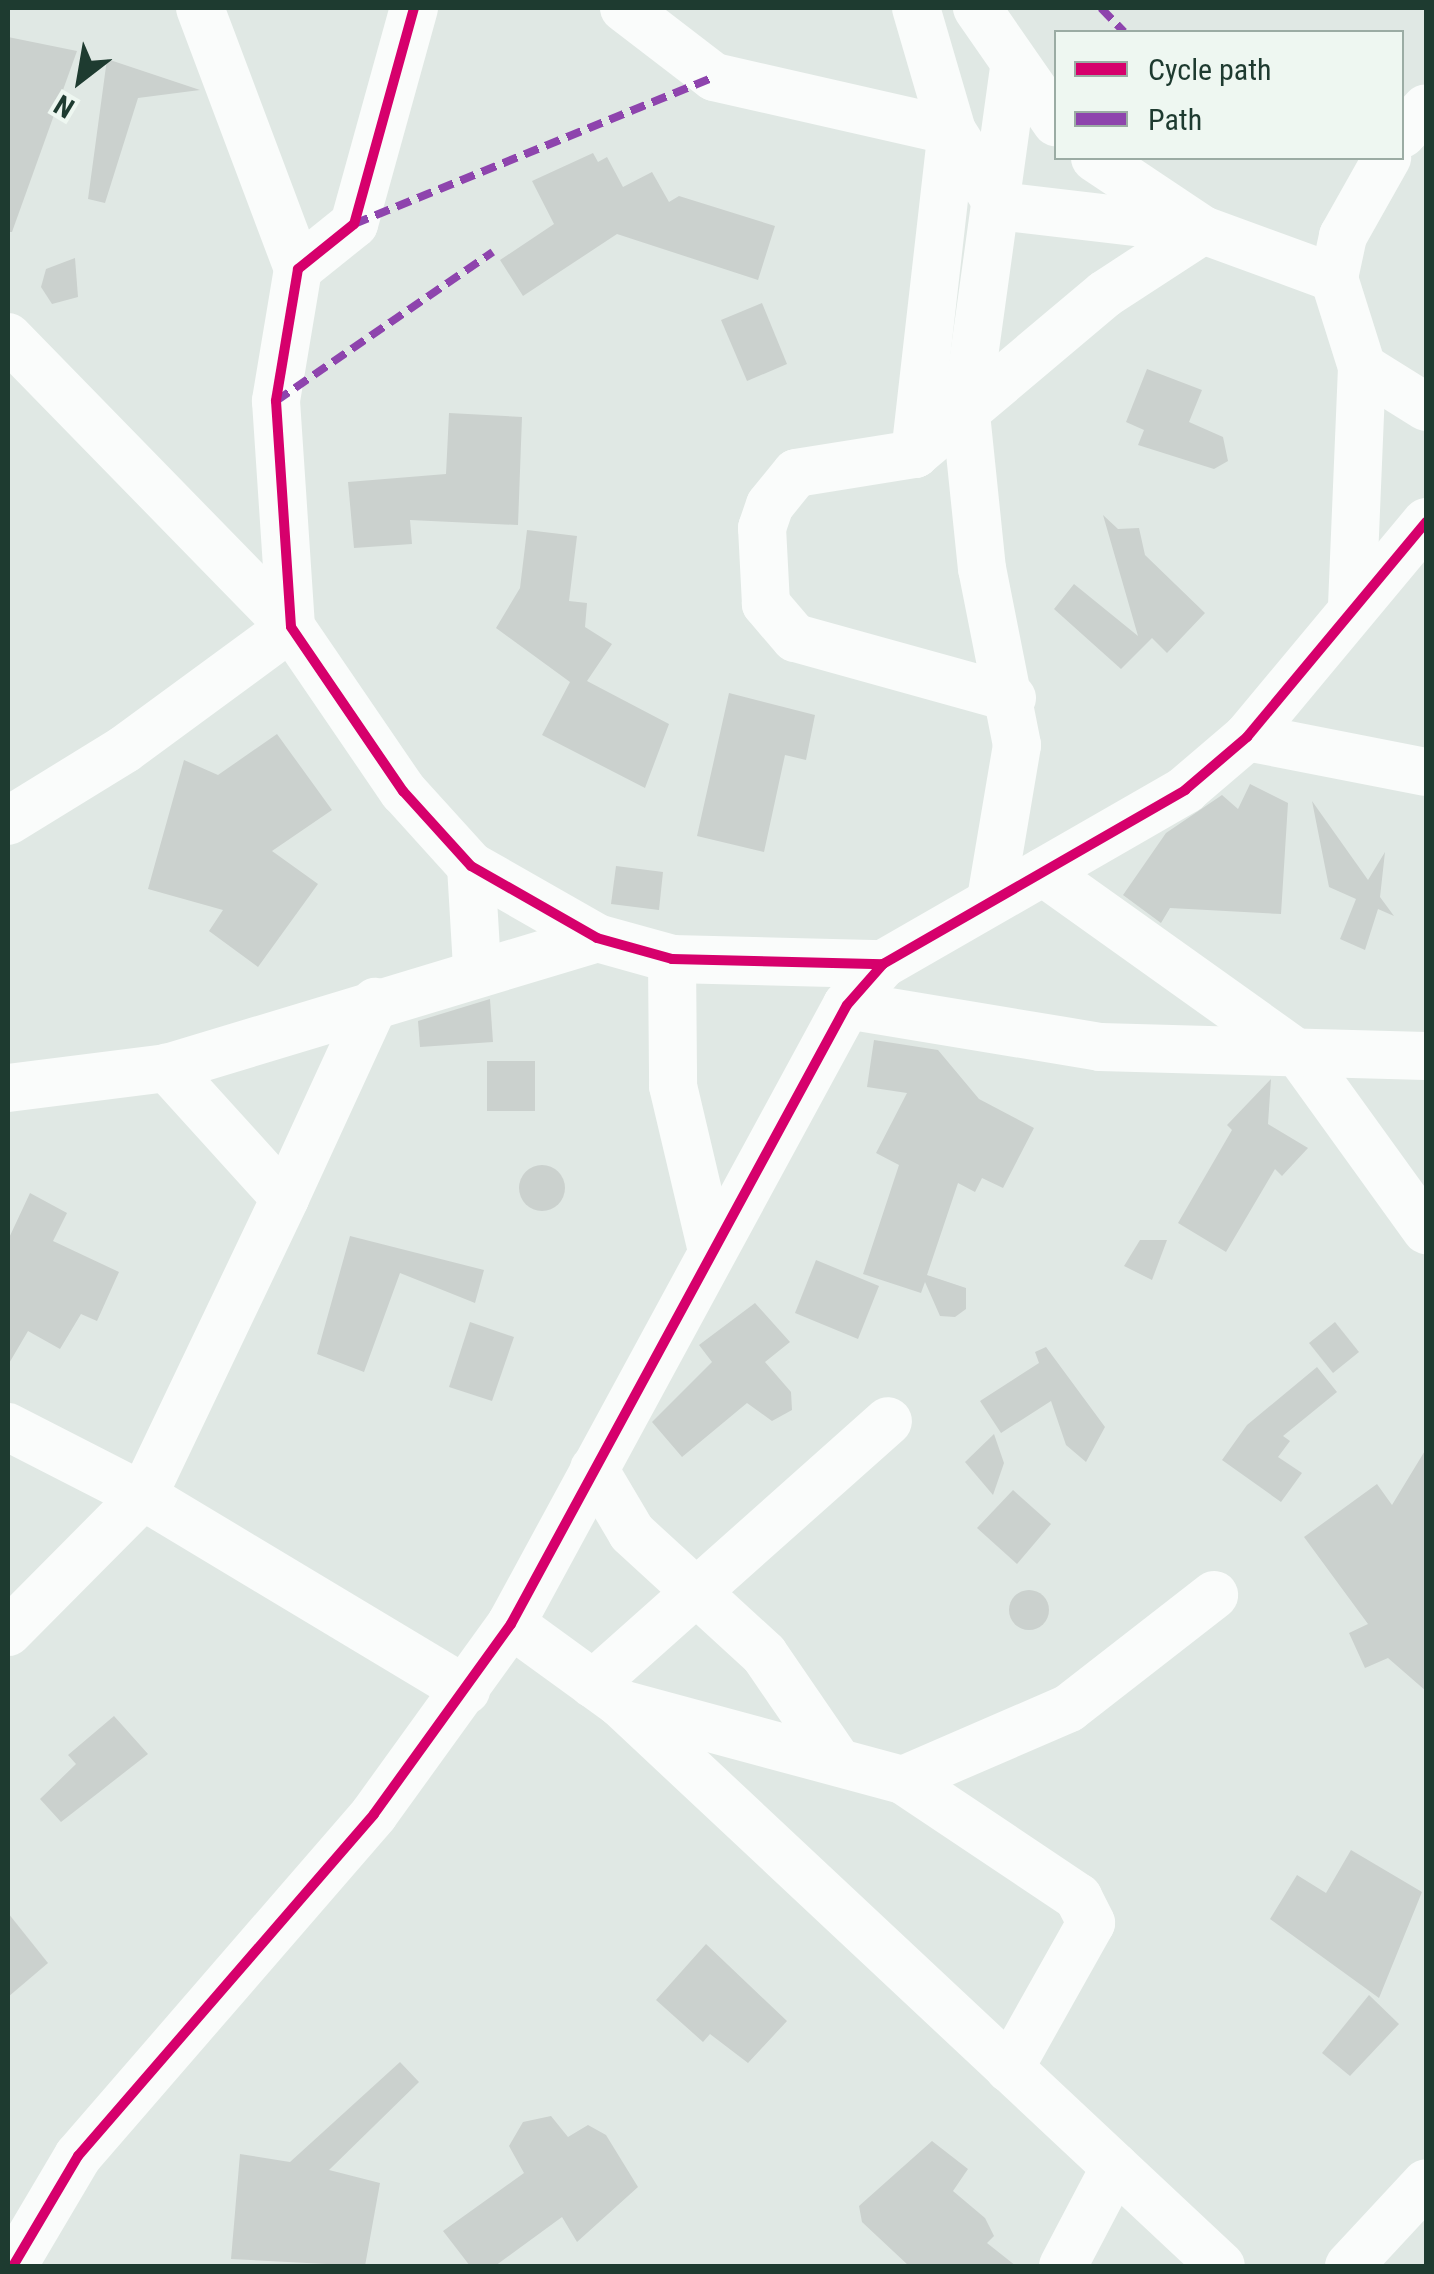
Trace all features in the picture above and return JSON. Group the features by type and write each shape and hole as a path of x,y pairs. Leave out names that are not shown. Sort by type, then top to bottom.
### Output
{"street":[{"path":"200,8 298,269 276,401 290,628"},
{"path":"298,269 354,224 414,8"},
{"path":"624,8 714,76 952,131"},
{"path":"916,8 952,131 999,206"},
{"path":"978,8 1014,69 1054,119"},
{"path":"991,898 1018,765 1012,698 982,569 966,414 999,206 1014,69"},
{"path":"1404,132 1426,108"},
{"path":"915,454 952,131"},
{"path":"1098,160 1203,230"},
{"path":"1352,606 1362,368 1334,278 1343,236 1386,160"},
{"path":"999,206 1203,230 1334,278"},
{"path":"1012,698 816,650 766,604 762,528 782,486 796,473 915,454 1105,294 1203,230"},
{"path":"11,349 290,628 403,791 470,866 597,938 672,958 883,964"},
{"path":"1362,368 1426,407"},
{"path":"13,2266 78,2156 374,1814 511,1624 711,1247 846,1005 883,964 991,898 1184,790 1247,738 1352,606 1426,522"},
{"path":"8,821 125,749 290,628"},
{"path":"1247,738 1426,772"},
{"path":"470,866 477,967"},
{"path":"1043,872 1300,1055 1426,1230"},
{"path":"8,1088 167,1068 477,967 597,938"},
{"path":"672,958 673,1086 711,1247"},
{"path":"8,1632 142,1496 375,1002"},
{"path":"846,1005 1055,1043 1300,1055 1426,1056"},
{"path":"167,1068 285,1198"},
{"path":"607,1694 698,1590 888,1421"},
{"path":"8,1427 142,1496 466,1690"},
{"path":"594,1469 632,1532 764,1654 836,1759"},
{"path":"903,1780 1069,1708 1214,1595"},
{"path":"511,1624 607,1694 1222,2266"},
{"path":"607,1694 903,1780 1089,1908 1086,1935 1009,2068"},
{"path":"1063,2266 1114,2168"},
{"path":"1349,2266 1426,2183"}],"building":[{"path":"8,37 77,51 12,232 8,232"},
{"path":"107,59 200,90 138,98 105,203 88,199"},
{"path":"593,153 598,162 607,157 623,187 652,172 669,202 679,196 775,226 758,280 617,234 523,296 500,260 554,224 532,181"},
{"path":"75,258 78,297 52,304 41,287 46,269"},
{"path":"762,303 787,364 747,381 721,320"},
{"path":"1147,369 1202,390 1189,422 1223,437 1228,461 1214,469 1138,445 1144,430 1126,422"},
{"path":"449,413 522,417 518,525 410,520 412,544 354,548 348,482 446,474"},
{"path":"1103,515 1118,529 1139,528 1145,555 1205,613 1167,653 1152,638 1121,669 1054,609 1074,584 1138,636"},
{"path":"527,530 577,536 569,601 587,603 585,627 612,644 587,681 669,724 645,788 542,735 570,682 496,628 520,588"},
{"path":"729,693 815,715 806,760 785,755 764,852 697,836"},
{"path":"277,734 332,810 272,851 318,884 258,967 209,931 223,910 148,889 184,760 218,775"},
{"path":"1250,784 1288,803 1281,914 1170,908 1161,923 1123,895 1166,833 1222,795 1238,809"},
{"path":"1312,801 1368,880 1385,852 1380,897 1394,916 1378,909 1365,950 1340,939 1356,899 1329,887"},
{"path":"616,866 663,872 659,910 611,904"},
{"path":"490,999 493,1042 420,1047 418,1021"},
{"path":"874,1040 938,1050 979,1099 1034,1128 1003,1188 982,1178 975,1192 958,1183 927,1275 966,1288 966,1309 955,1317 940,1316 925,1282 921,1293 863,1274 899,1165 876,1153 907,1093 867,1087"},
{"path":"487,1061 535,1061 535,1111 487,1111"},
{"path":"1271,1079 1268,1124 1308,1148 1282,1176 1275,1169 1226,1252 1178,1223 1232,1130 1227,1125"},
{"path":"542,1165 558,1172 565,1188 558,1204 542,1211 526,1204 519,1188 526,1172"},
{"path":"30,1193 67,1213 53,1241 119,1272 97,1321 81,1314 60,1349 28,1331 8,1365 8,1240"},
{"path":"350,1236 484,1270 475,1303 400,1273 364,1372 317,1354"},
{"path":"1140,1240 1167,1240 1152,1280 1124,1266"},
{"path":"816,1260 879,1286 858,1339 795,1313"},
{"path":"755,1303 790,1342 765,1362 791,1392 792,1410 772,1421 747,1403 682,1457 652,1422 712,1362 699,1345"},
{"path":"470,1322 514,1337 492,1401 449,1387"},
{"path":"1335,1322 1359,1352 1333,1373 1309,1343"},
{"path":"1046,1347 1105,1427 1086,1462 1066,1445 1051,1401 1001,1433 980,1401 1039,1363 1035,1352"},
{"path":"1317,1367 1337,1392 1283,1436 1290,1441 1278,1457 1302,1473 1281,1502 1222,1460 1247,1425"},
{"path":"994,1434 1004,1463 993,1495 965,1462"},
{"path":"1426,1449 1426,1691 1388,1658 1365,1668 1349,1633 1368,1624 1304,1537 1377,1484 1392,1505"},
{"path":"1013,1490 1051,1524 1017,1564 977,1528"},
{"path":"1029,1590 1043,1596 1049,1610 1043,1624 1029,1630 1015,1624 1009,1610 1015,1596"},
{"path":"114,1716 148,1754 61,1822 40,1799 76,1764 68,1755"},
{"path":"1351,1850 1422,1892 1379,1998 1270,1919 1297,1875 1326,1893"},
{"path":"8,1913 48,1963 8,1997"},
{"path":"706,1944 787,2021 748,2063 710,2034 703,2042 656,2000"},
{"path":"1369,1995 1399,2024 1350,2076 1322,2053"},
{"path":"400,2062 419,2082 329,2170 380,2183 365,2266 231,2259 240,2154 290,2162"},
{"path":"551,2116 568,2137 588,2125 606,2135 638,2187 577,2242 562,2217 495,2266 470,2266 443,2231 524,2173 509,2146 523,2122"},
{"path":"932,2141 968,2169 953,2191 985,2218 994,2236 987,2243 1016,2266 909,2266 862,2222 859,2206"}],"marked path":[{"path":"1101,8 1122,30"},
{"path":"354,224 714,77"},
{"path":"276,401 493,252"}],"cycle path":[{"path":"414,8 354,224 298,269 276,401 291,627 403,791 471,866 597,938 672,959 883,964"},
{"path":"13,2266 78,2156 374,1814 511,1624 847,1005 883,964 1185,790 1247,737 1426,522"}]}
